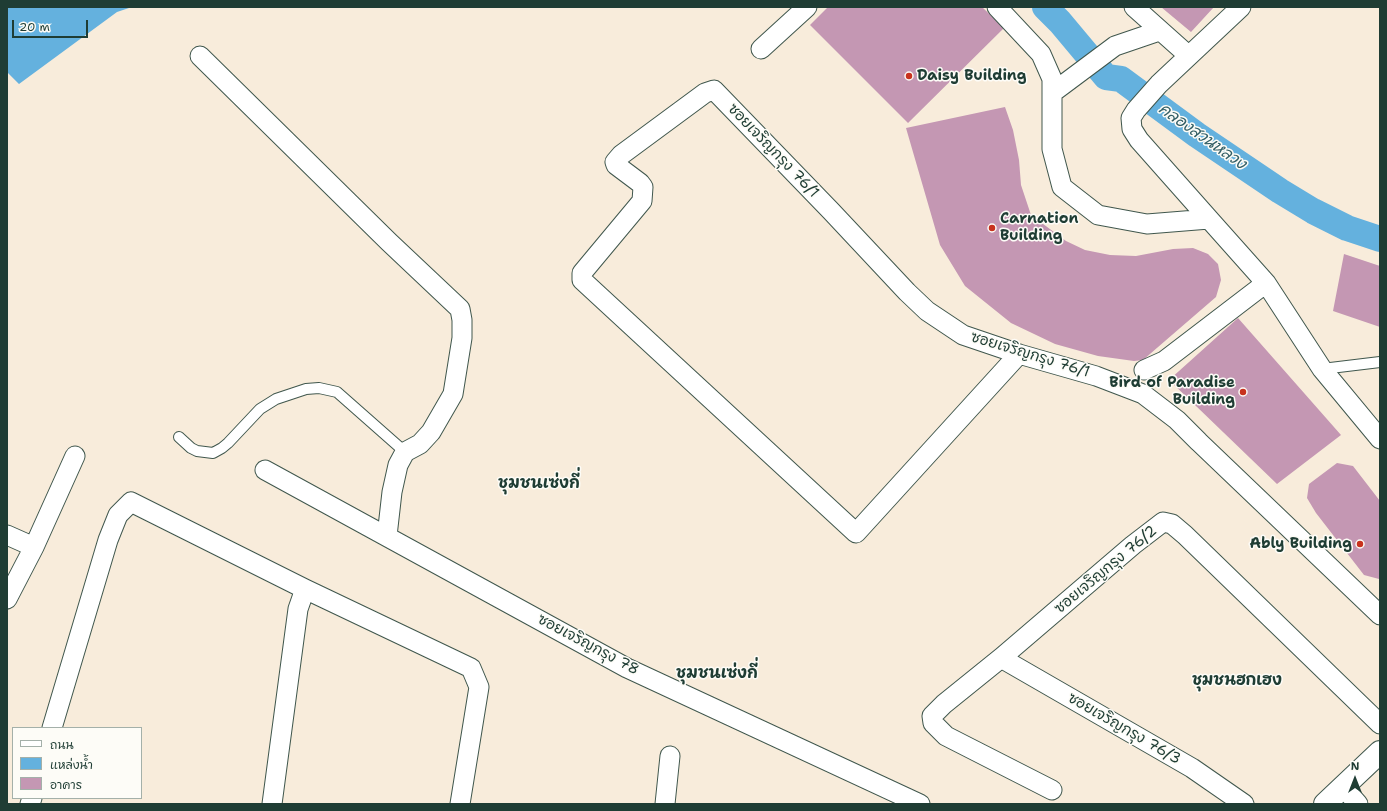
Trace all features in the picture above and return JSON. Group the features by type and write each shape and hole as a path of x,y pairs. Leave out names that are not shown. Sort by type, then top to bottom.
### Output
{"main road":[{"path":"1325,804 1380,752"}],"street":[{"path":"761,49 807,7"},
{"path":"997,7 1041,54 1052,79 1052,149 1062,187 1098,215 1147,224 1209,219"},
{"path":"1134,7 1189,56"},
{"path":"1241,7 1159,84 1136,110 1131,118 1132,128 1139,140 1266,283 1322,369 1380,439"},
{"path":"1052,93 1115,46 1159,30"},
{"path":"200,56 389,242 460,309 462,320 462,338 453,394 431,432 420,444 405,452 398,465 392,492 387,536"},
{"name":"ซอยเจริญกรุง 76/1","path":"1019,354 856,533 582,280 582,273 642,200 643,187 640,182 616,165 615,162 621,155 705,93 714,90 826,205 926,311 963,335 1019,354 1096,376 1144,394 1177,420 1380,615"},
{"path":"1144,370 1164,361 1266,283"},
{"path":"7,599 34,547 75,456"},
{"name":"ซอยเจริญกรุง 78","path":"265,470 627,668 920,804"},
{"path":"52,727 108,540 118,515 131,502 305,590 470,668 479,687 460,804"},
{"name":"ซอยเจริญกรุง 76/2","path":"1052,790 946,736 933,723 932,716 944,704 1001,658 1133,545 1163,522 1172,524 1185,535 1380,724"},
{"path":"7,535 34,547"},
{"path":"272,804 298,609 305,590"},
{"name":"ซอยเจริญกรุง 76/3","path":"1001,658 1192,768 1244,804"},
{"path":"666,804 670,756"},
{"path":"1343,787 1358,804"}],"lane":[{"path":"1322,369 1380,362"},
{"path":"180,437 190,448 197,451 213,452 222,448 260,409 276,399 306,389 319,388 337,392 405,452"}],"water":[{"path":"7,7 132,7 117,12 19,84 7,72"}],"building":[{"name":"Daisy Building","path":"828,7 982,7 1004,28 908,123 810,25"},
{"path":"1161,7 1214,7 1191,32"},
{"name":"Carnation Building","path":"1005,107 1013,130 1019,160 1021,185 1031,215 1066,241 1085,250 1110,255 1136,256 1173,249 1193,248 1208,254 1218,264 1221,280 1216,297 1143,360 1134,361 1098,356 1055,344 1011,323 965,286 940,245 906,128"},
{"path":"1344,254 1380,266 1380,327 1333,311"},
{"name":"Bird of Paradise Building","path":"1238,318 1341,435 1277,484 1169,380"},
{"name":"Ably Building","path":"1337,463 1353,466 1380,501 1379,579 1364,575 1316,513 1307,498 1309,484"}],"waterway":[{"name":"คลองสวนหลวง","path":"1045,7 1060,22 1106,77 1121,79 1197,135 1280,191 1313,211 1347,228 1380,239"}],"place":[{"name":"Daisy Building","path":"909,76"},
{"name":"Carnation Building","path":"992,228"},
{"name":"Bird of Paradise Building","path":"1243,392"},
{"name":"Ably Building","path":"1360,544"}],"district":[{"name":"ชุมชนเซ่งกี่","path":"539,484"},
{"name":"ชุมชนเซ่งกี่","path":"717,674"},
{"name":"ชุมชนฮกเฮง","path":"1237,681"}]}
